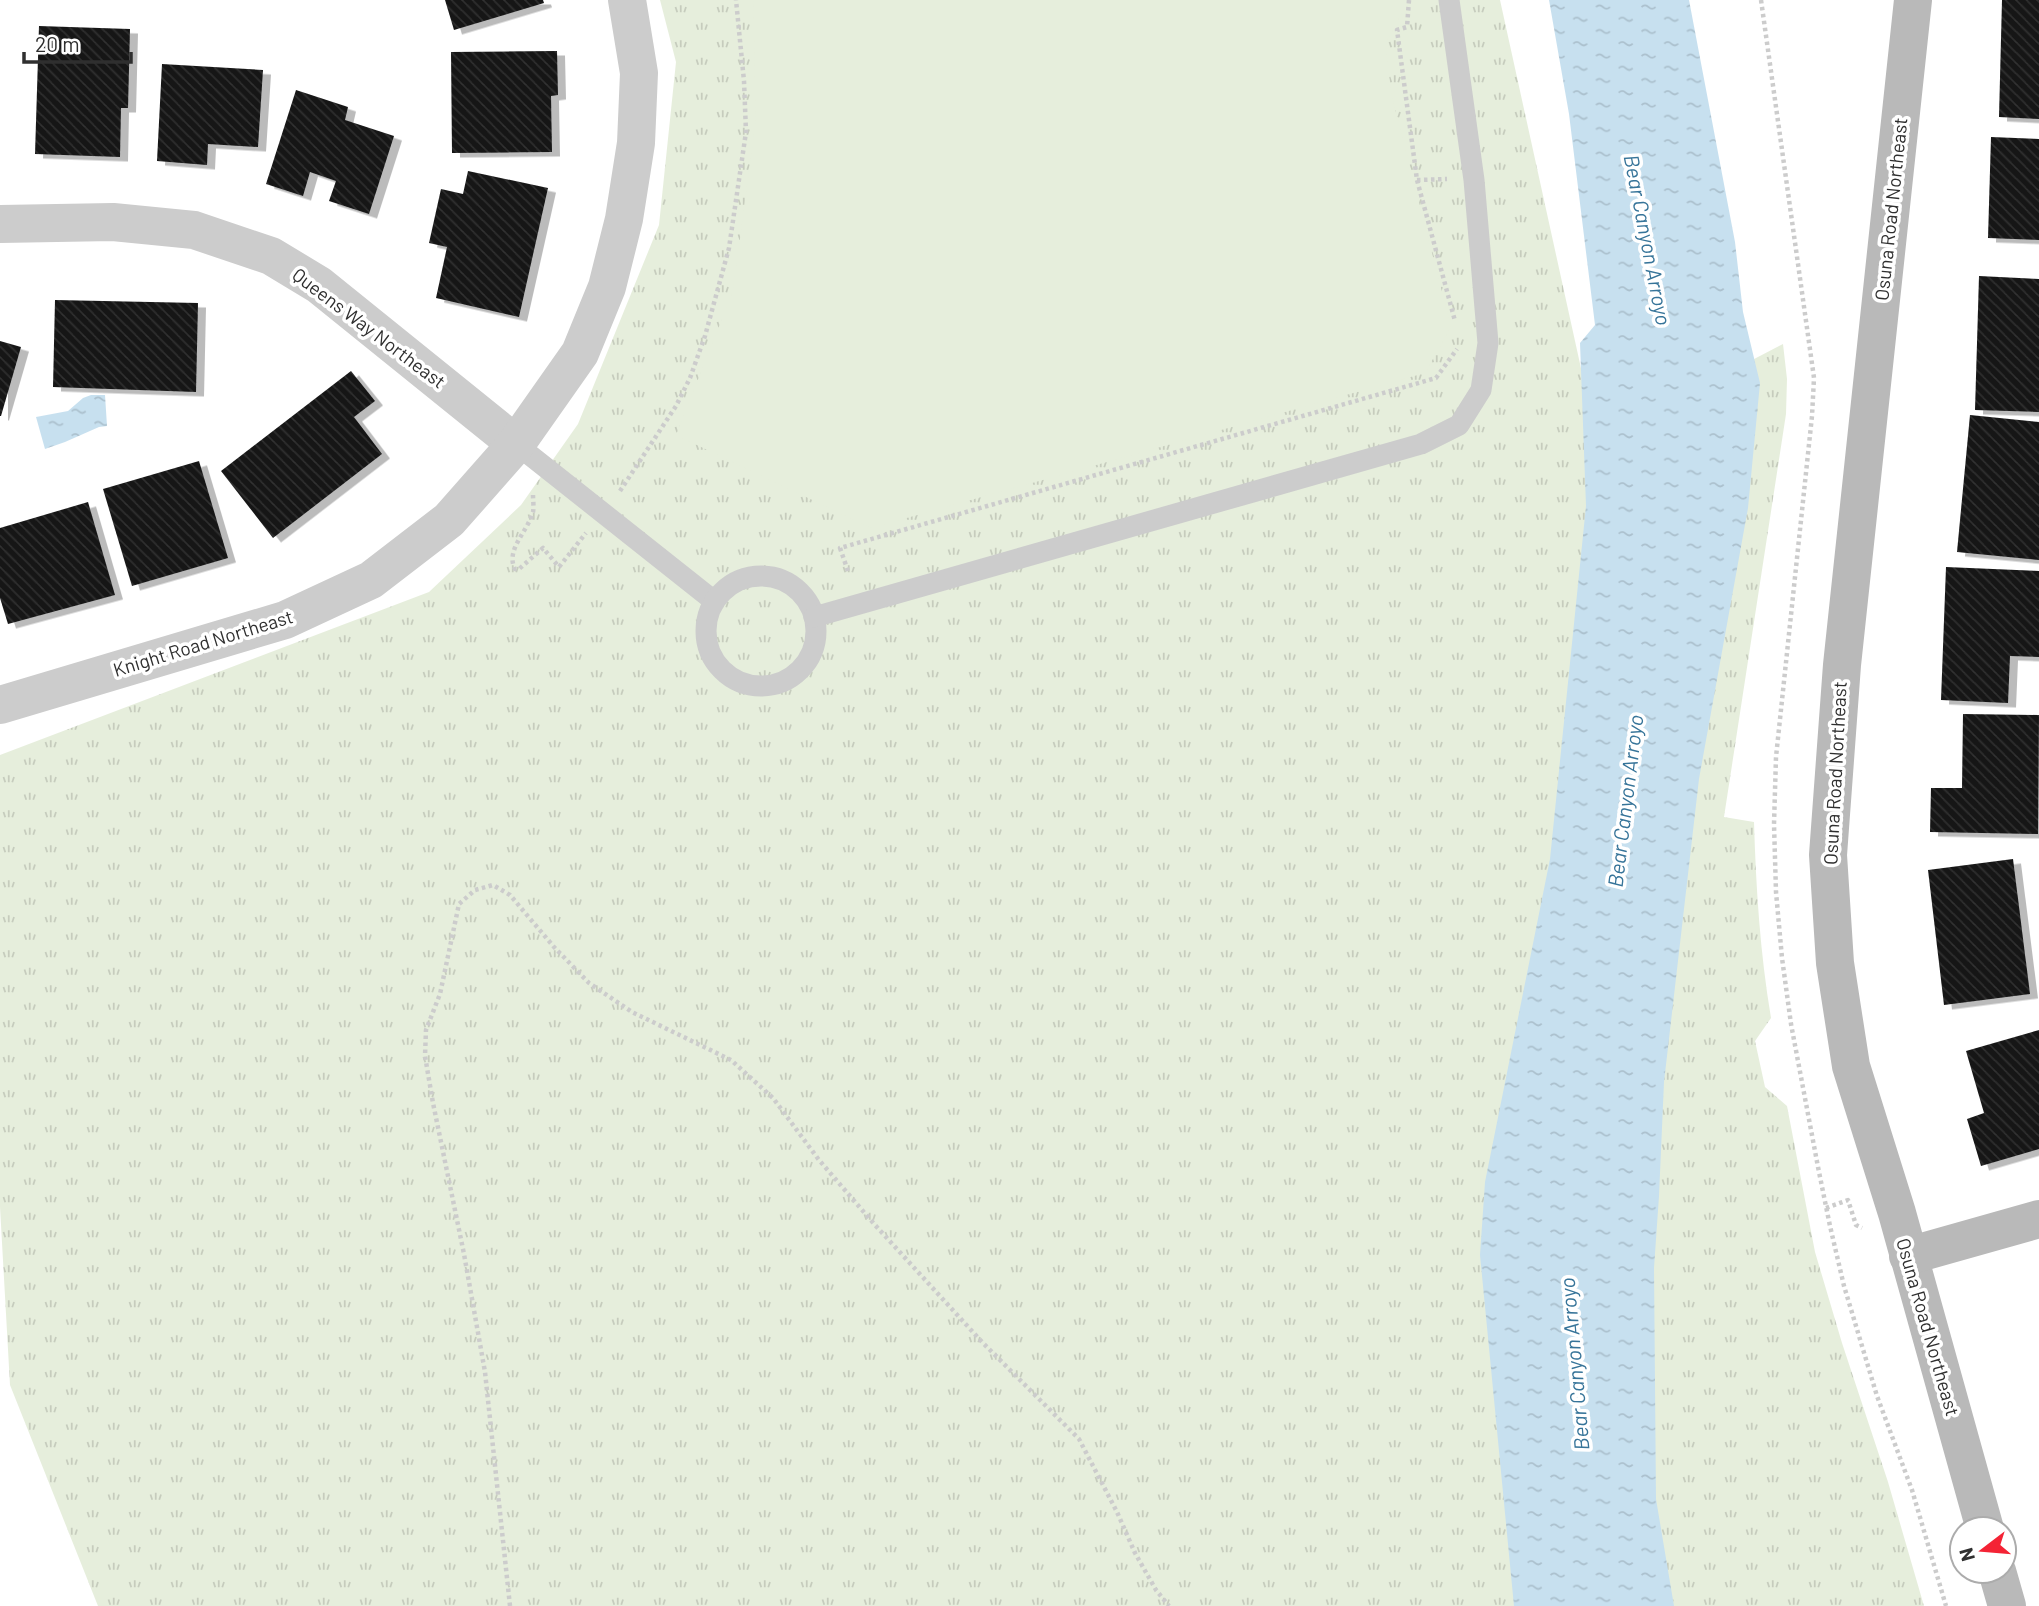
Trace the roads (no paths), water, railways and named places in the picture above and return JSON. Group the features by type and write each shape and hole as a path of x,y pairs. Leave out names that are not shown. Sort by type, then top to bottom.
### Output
{"street":[{"name":"Knight Road Northeast","path":"0,705 285,620 372,580 449,520 516,444 580,354 607,287 624,219 636,143 639,73 627,0"},
{"name":"Osuna Road Northeast","path":"1913,0 1842,665 1828,855 1835,963 1851,1066 1897,1213 1981,1515"},
{"name":"Queens Way Northeast","path":"0,223 113,222 194,230 271,256 319,285 516,444"},
{"path":"1908,1256 2039,1219"},
{"path":"2001,1585 2007,1606"}],"lane":[{"path":"814,617 1421,444 1459,425 1481,390 1488,343 1474,180 1449,0"},
{"path":"516,444 715,601"},
{"path":"772,576 794,586 812,607 814,617 817,631 810,657 799,673 785,682 762,687 740,683 719,667 707,642 706,623 709,611 719,594 734,582 746,577 772,576"}],"water":[{"name":"Bear Canyon Arroyo","path":"1549,0 1689,0 1735,242 1743,312 1760,383 1748,508 1699,779 1664,1082 1654,1268 1656,1499 1674,1606 1514,1606 1480,1255 1485,1182 1550,859 1586,506 1580,343 1595,325 1569,114"},
{"path":"105,395 107,426 45,449 36,417 68,411 83,398"}]}
